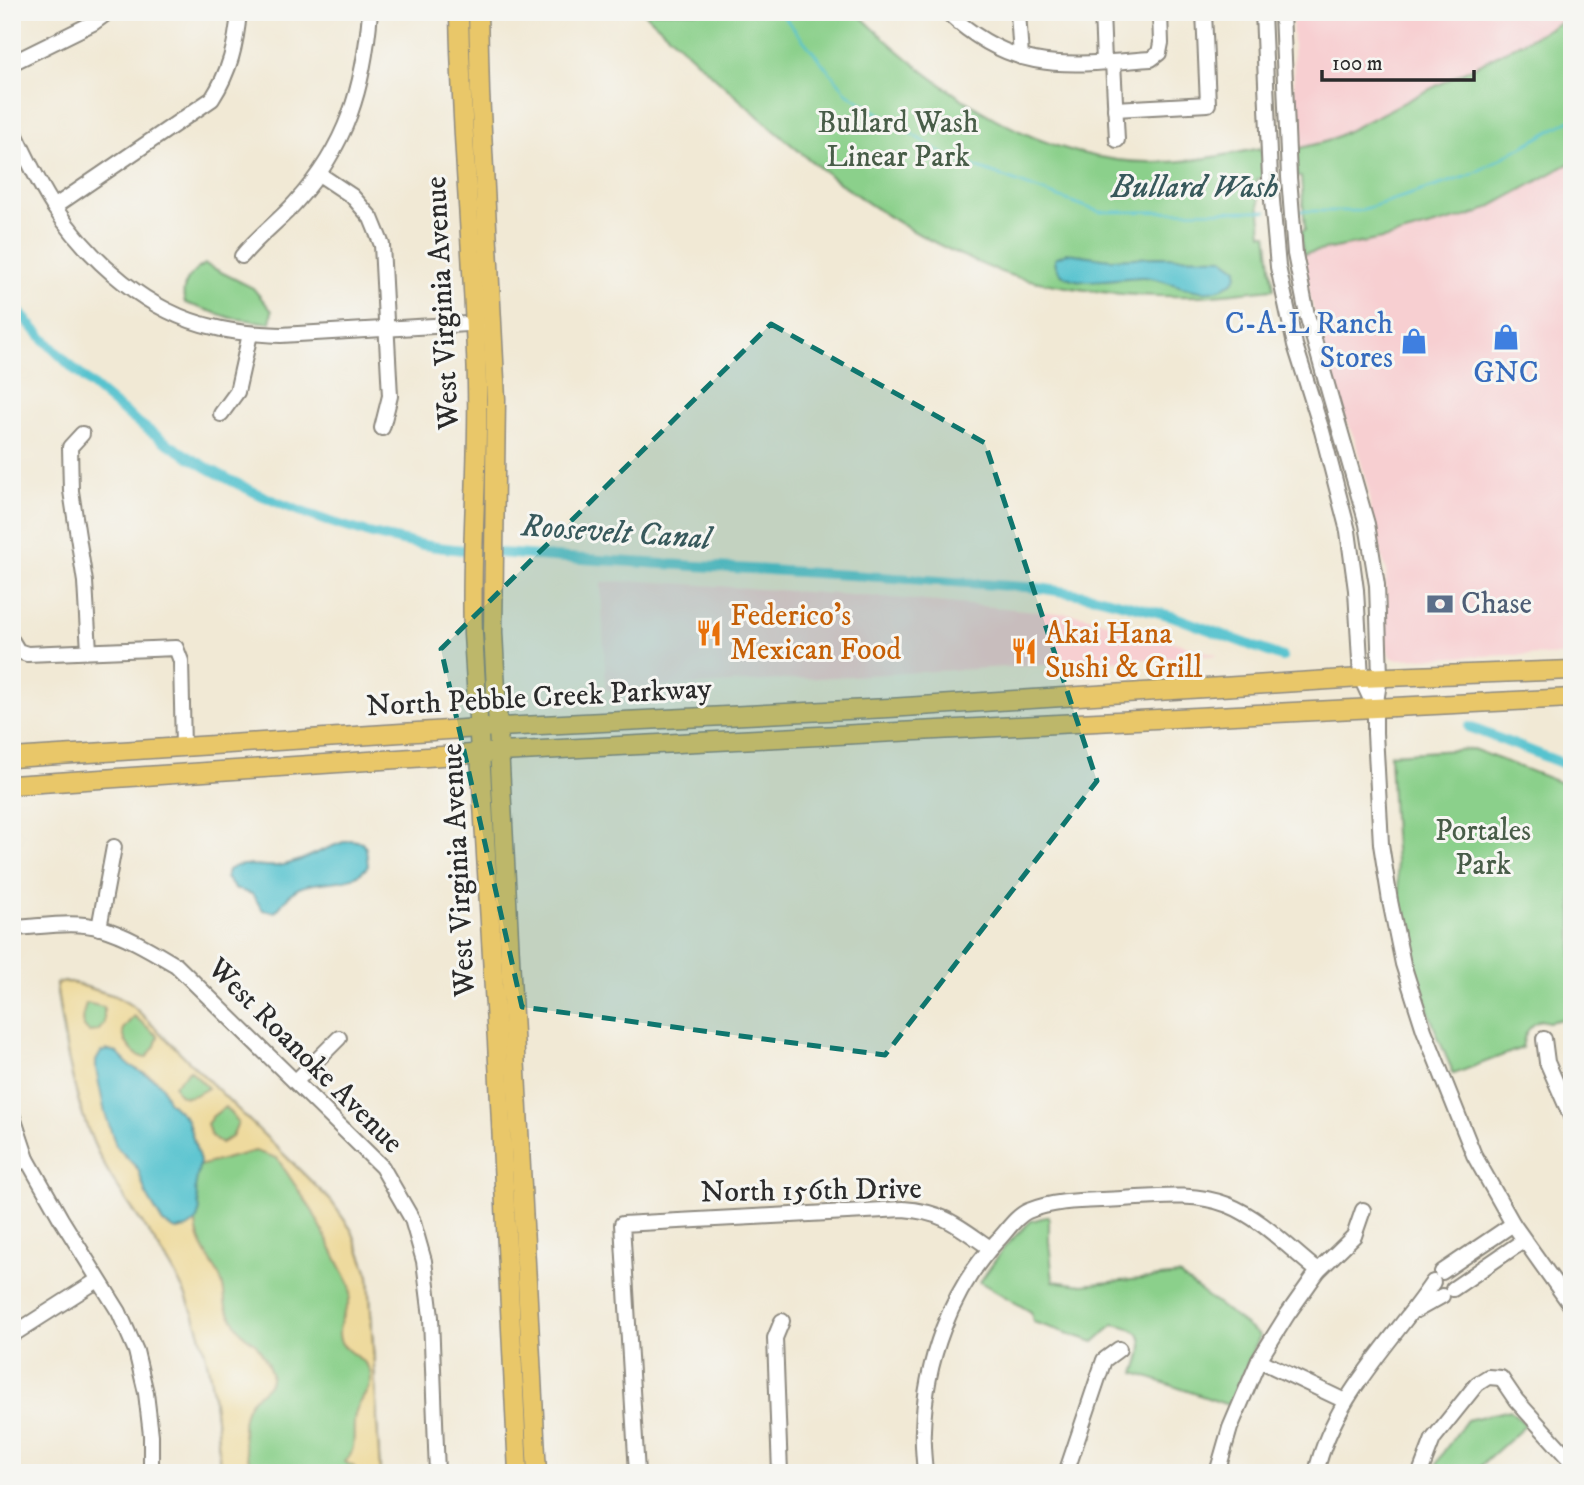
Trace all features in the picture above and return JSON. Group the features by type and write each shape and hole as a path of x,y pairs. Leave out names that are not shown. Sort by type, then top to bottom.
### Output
{"main road":[{"name":"West Virginia Avenue","path":"459,12 460,92 484,323 496,410 493,632 537,1473"},
{"name":"West Virginia Avenue","path":"478,12 484,323 472,568 519,1473"},
{"name":"North Pebble Creek Parkway","path":"12,758 479,728 889,708 1361,678 1572,670"},
{"path":"1563,698 1572,690"},
{"name":"North Pebble Creek Parkway","path":"12,785 482,753 1563,698"},
{"path":"183,747 185,773"}],"street":[{"path":"54,207 212,99 225,78 233,56 239,12"},
{"path":"243,256 294,204 333,153 360,87 368,44 370,12"},
{"path":"947,12 971,33 1029,61 1055,64 1151,60 1159,53 1161,43 1160,12"},
{"path":"1018,12 1021,57"},
{"path":"1101,12 1117,140"},
{"path":"1115,109 1208,104 1204,12"},
{"path":"1263,12 1274,233 1288,318 1341,499 1352,551 1361,678 1375,708"},
{"path":"1282,12 1292,232 1307,315 1367,524 1377,585 1380,677 1375,708 1381,844 1403,964 1424,1030 1475,1155 1523,1241 1572,1307"},
{"path":"12,63 44,49 104,14"},
{"path":"12,127 54,207 100,261 156,304 210,327 250,334 282,335 484,323"},
{"path":"319,174 352,196 377,230 382,245 390,396 382,428"},
{"path":"221,414 237,392 250,334"},
{"path":"82,434 70,447 71,491 85,582 89,651"},
{"path":"15,646 27,654 176,648 181,661 183,747"},
{"path":"99,928 114,847"},
{"name":"West Roanoke Avenue","path":"12,928 77,925 99,928 138,942 176,965 382,1167 412,1219 424,1261 431,1317 437,1473"},
{"path":"296,1081 339,1038"},
{"path":"1544,1039 1547,1062 1572,1119"},
{"path":"12,1114 27,1160 119,1311 136,1351 146,1393 151,1435 150,1473"},
{"path":"12,1166 27,1160"},
{"path":"925,1473 923,1431 928,1385 948,1316 963,1287 987,1252 1024,1213 1053,1203 1180,1196 1205,1198 1230,1206 1254,1220 1318,1271"},
{"name":"North 156th Drive","path":"637,1473 622,1224 926,1210 947,1217 987,1252"},
{"path":"1217,1473 1230,1428 1259,1360 1318,1271 1354,1236 1363,1210"},
{"path":"1316,1473 1345,1401 1373,1359 1442,1273 1513,1224"},
{"path":"1413,1312 1523,1241"},
{"path":"1442,1273 1452,1289"},
{"path":"12,1335 98,1280"},
{"path":"780,1473 775,1338 782,1321"},
{"path":"1066,1473 1104,1360 1119,1349"},
{"path":"1259,1360 1345,1401"},
{"path":"1420,1473 1433,1439 1477,1384 1488,1377 1501,1378 1516,1400 1572,1462"}],"highlighted area":[{"path":"771,324 985,443 1097,781 885,1055 522,1007 441,649"}],"shaded area":[{"path":"1292,12 1572,12 1572,15 1328,141 1296,149"},
{"path":"1572,162 1572,656 1395,659 1390,656 1385,642 1386,570 1372,522 1368,489 1355,440 1339,402 1310,297 1303,254 1387,238 1476,214"},
{"path":"642,581 882,597 1081,615 1218,655 606,690 601,582"}],"green space":[{"name":"Bullard Wash Linear Park","path":"643,12 856,12 923,71 959,97 997,120 1036,138 1078,152 1121,160 1166,162 1261,148 1263,178 1257,179 1262,234 1267,234 1274,289 1200,296 1131,295 1038,282 1008,275 983,265 909,228 867,203 828,174 752,111"},
{"path":"1572,15 1572,162 1479,213 1387,238 1303,254 1301,231 1305,230 1296,149 1328,141"},
{"path":"205,264 253,288 272,311 270,323 231,318 185,303 185,285 195,271"},
{"name":"Portales Park","path":"1473,749 1572,787 1572,1017 1549,1022 1540,1020 1527,1032 1522,1048 1454,1074 1434,1027 1410,950 1400,898 1390,754"},
{"path":"70,982 115,996 134,1007 331,1201 352,1231 369,1276 380,1473 220,1473 213,1393 194,1315 171,1267 102,1160 80,1106 65,1044 56,983"},
{"path":"1049,1216 1053,1281 1082,1285 1179,1275 1260,1336 1228,1405 1135,1373 1142,1346 1138,1334 1133,1330 1114,1324 1094,1342 1033,1322 1031,1312 980,1282 1006,1245 1031,1221"},
{"path":"1510,1410 1526,1425 1475,1471 1476,1473 1432,1473 1444,1451 1467,1420"}],"sand":[{"path":"70,982 115,996 134,1007 331,1201 352,1231 369,1276 380,1473 357,1473 354,1467 345,1462 352,1451 355,1415 371,1382 371,1375 366,1364 346,1349 340,1339 340,1326 350,1300 350,1285 313,1212 277,1158 255,1151 199,1166 186,1119 167,1100 159,1083 129,1065 115,1052 108,1050 98,1078 116,1146 138,1169 146,1194 163,1223 179,1230 196,1222 202,1245 222,1283 227,1309 243,1334 256,1344 271,1373 270,1382 250,1402 244,1418 246,1449 253,1467 259,1473 220,1473 213,1393 194,1315 171,1267 111,1176 86,1125 74,1086 56,983","holes":["86,1003 104,1007 104,1024 98,1031 89,1032 85,1029 82,1018","134,1016 158,1036 155,1046 146,1058 130,1048 123,1029","190,1070 208,1088 188,1097 180,1095 174,1085","225,1107 238,1122 232,1137 221,1143 211,1136 207,1124"]}],"water":[{"path":"1067,253 1110,259 1223,258 1237,268 1237,274 1228,285 1207,291 1144,277 1078,280 1066,277 1058,270 1055,258"},
{"path":"351,840 362,842 366,848 368,866 361,873 353,878 299,888 275,912 263,910 252,894 235,889 226,878 228,870 239,865 287,864"},
{"path":"101,1052 116,1052 129,1065 157,1081 168,1101 186,1118 200,1161 195,1188 200,1210 196,1222 187,1228 176,1230 163,1223 146,1194 138,1169 116,1146 105,1113 96,1069 96,1061"}],"waterway":[{"name":"Bullard Wash","path":"780,12 848,94 948,157 1100,212 1267,211"},
{"name":"Bullard Wash","path":"1298,211 1358,211 1471,175 1572,119"},
{"name":"Roosevelt Canal","path":"12,304 52,348 94,388 187,456 237,484 345,527 417,544 471,551 1039,588 1097,597 1172,616 1282,657"},
{"name":"Roosevelt Canal","path":"1469,727 1572,767"}],"place":[{"name":"GNC","path":"1506,337"},
{"name":"C-A-L Ranch Stores","path":"1414,341"},
{"name":"Chase","path":"1440,604"},
{"name":"Federico's Mexican Food","path":"709,633"},
{"name":"Akai Hana Sushi & Grill","path":"1024,651"}]}
